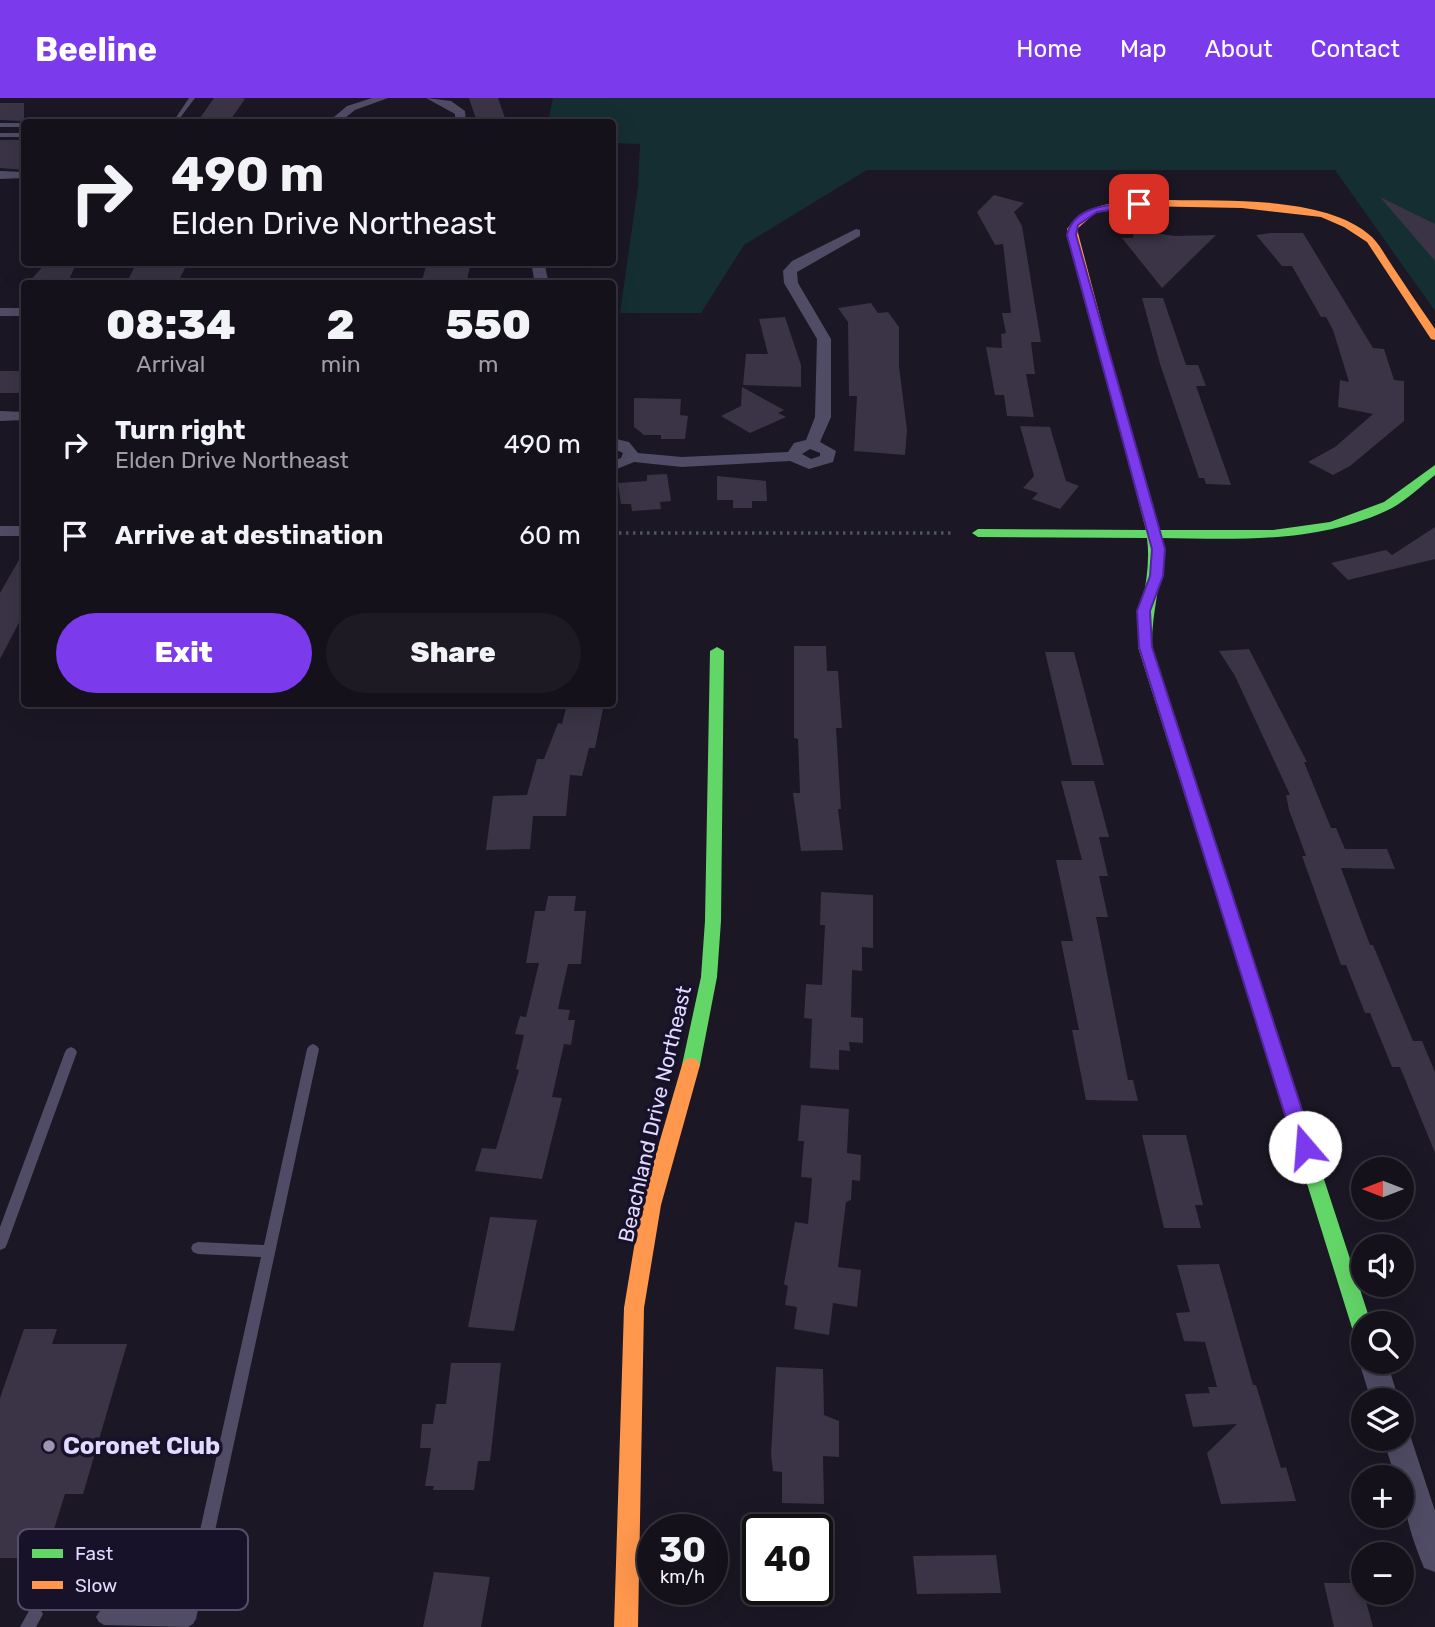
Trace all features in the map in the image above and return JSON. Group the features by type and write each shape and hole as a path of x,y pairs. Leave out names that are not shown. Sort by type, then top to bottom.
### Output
{"street":[{"path":"338,119 351,108 383,98"},
{"path":"431,98 458,109 460,119"},
{"path":"0,175 21,175"},
{"path":"1357,1311 1145,647 1144,611 1159,562 1071,235 1074,224 1082,216 1109,206 1139,204 1270,206 1323,215 1359,231 1370,240 1435,337"},
{"path":"616,464 630,457 682,462 793,456 799,446 812,444 823,417 824,339 791,283 790,271 797,264 856,233"},
{"path":"0,312 21,312"},
{"path":"0,416 21,416"},
{"path":"616,444 628,448 630,457"},
{"path":"978,533 1259,533 1327,526 1385,506 1435,469"},
{"path":"0,531 21,531"},
{"name":"Beachland Drive Northeast","path":"626,1627 634,1308 651,1205 695,1052 709,976 713,921 717,651"},
{"path":"1401,1451 1435,1557"}],"lane":[{"path":"174,119 192,98"},
{"path":"0,125 21,125"},
{"path":"0,135 21,135"},
{"path":"207,1529 313,1049"},
{"path":"0,1244 71,1052"},
{"path":"198,1248 267,1251"},
{"path":"104,1616 188,1619 190,1610"}],"path":[{"path":"616,533 978,533"}],"green space":[{"path":"553,98 1435,98 1435,311 1335,170 867,170 744,245 701,313 620,313 638,186 640,144 616,143 616,119 549,119"}],"building":[{"path":"214,98 245,99 231,119 199,119"},
{"path":"469,98 498,98 505,119 476,119"},
{"path":"0,103 24,103 24,119 0,120"},
{"path":"0,140 21,140 21,170 0,168"},
{"path":"994,195 1024,203 1014,212 1022,226 1041,342 1031,342 1035,374 1026,374 1034,417 1007,416 1004,395 995,395 986,347 1002,348 1001,334 1006,333 1002,313 1011,313 1003,244 995,245 977,212"},
{"path":"1380,197 1435,224 1435,261"},
{"path":"1134,230 1175,236 1216,235 1162,288 1122,238 1133,238"},
{"path":"1303,233 1373,348 1384,349 1394,380 1404,381 1404,421 1350,466 1333,475 1308,462 1335,447 1373,414 1338,407 1340,380 1349,382 1333,330 1326,317 1321,317 1292,266 1282,266 1256,235"},
{"path":"43,266 75,266 69,280 31,280"},
{"path":"135,266 186,266 179,280 128,280"},
{"path":"426,266 470,266 467,280 422,280"},
{"path":"1142,298 1163,298 1186,365 1198,365 1206,386 1196,386 1231,485 1206,484 1204,478 1199,478 1160,364"},
{"path":"871,303 878,313 888,312 899,327 899,366 907,430 905,455 854,451 857,396 849,396 848,322 838,308"},
{"path":"785,317 801,365 801,387 743,385 746,354 768,354 759,319"},
{"path":"0,371 21,371 21,393 0,393"},
{"path":"742,387 784,410 778,413 786,417 750,433 721,416 741,406"},
{"path":"634,398 681,399 680,415 688,416 685,439 661,439 661,435 644,435 634,427"},
{"path":"1020,426 1050,427 1066,481 1079,486 1060,509 1032,499 1038,493 1023,488 1034,476"},
{"path":"667,474 671,501 660,502 661,509 632,511 631,504 621,504 618,483 647,481 647,475"},
{"path":"717,476 766,481 767,501 752,501 752,508 733,508 733,500 717,500"},
{"path":"1435,527 1435,559 1348,580 1331,563 1386,550 1392,555"},
{"path":"21,556 21,619 0,659 0,593"},
{"path":"794,646 826,646 827,671 838,671 842,728 836,728 841,809 838,809 843,850 801,851 793,793 800,793 798,739 794,738"},
{"path":"1249,649 1307,762 1304,762 1331,828 1336,828 1345,849 1387,849 1395,869 1341,868 1370,945 1373,945 1413,1041 1422,1041 1435,1072 1435,1153 1400,1067 1392,1067 1370,1013 1365,1013 1346,965 1341,965 1302,856 1306,856 1286,795 1290,795 1235,676 1219,651"},
{"path":"1045,652 1074,652 1104,765 1072,765"},
{"path":"566,707 603,707 595,748 589,748 582,776 570,775 566,816 533,816 530,849 486,850 493,796 527,795 537,759 544,759 558,723 562,724"},
{"path":"1061,781 1094,781 1109,837 1099,837 1108,876 1099,876 1108,917 1096,917 1128,1080 1133,1080 1138,1101 1086,1100 1072,1030 1079,1030 1061,941 1073,941 1056,860 1082,860"},
{"path":"821,892 873,895 873,948 862,947 862,971 852,970 851,1017 863,1018 863,1043 849,1042 850,1051 839,1050 839,1070 810,1068 812,1019 804,1018 806,984 822,985 825,925 820,925"},
{"path":"548,896 576,896 574,911 586,911 581,964 568,964 558,1009 570,1010 568,1020 575,1020 571,1045 564,1044 552,1097 562,1098 542,1179 475,1171 482,1148 496,1149 519,1070 516,1069 524,1035 515,1034 520,1016 526,1017 539,963 526,963 535,911 545,911"},
{"path":"801,1105 849,1109 847,1153 861,1155 860,1181 852,1180 851,1200 846,1202 838,1267 861,1270 857,1307 833,1303 829,1335 794,1329 797,1307 785,1305 788,1286 784,1284 795,1222 808,1224 812,1178 801,1177 804,1141 798,1141"},
{"path":"1142,1135 1186,1135 1203,1205 1195,1205 1201,1228 1164,1228"},
{"path":"490,1217 537,1220 514,1331 468,1327"},
{"path":"1219,1264 1253,1385 1256,1385 1281,1468 1286,1467 1296,1501 1221,1504 1207,1453 1237,1424 1193,1427 1185,1394 1210,1393 1208,1387 1217,1387 1205,1342 1184,1341 1176,1313 1190,1312 1177,1265"},
{"name":"Coronet Club","path":"24,1329 57,1329 52,1344 127,1344 83,1494 65,1494 54,1529 18,1529 18,1558 0,1558 0,1398"},
{"path":"451,1363 501,1363 490,1461 478,1461 474,1490 433,1490 434,1486 425,1486 431,1448 420,1448 422,1424 433,1424 436,1404 446,1404"},
{"path":"776,1367 823,1369 824,1415 839,1421 839,1457 823,1456 824,1504 782,1503 782,1472 773,1471 771,1454"},
{"path":"996,1555 1001,1593 917,1594 913,1556"},
{"path":"434,1572 490,1577 481,1627 423,1627"},
{"path":"1324,1583 1351,1583 1351,1605 1367,1605 1373,1627 1334,1627"}],"traffic: fast":[{"path":"1103,347 1153,534 1273,534 1332,526 1388,505 1435,469"},
{"path":"978,533 1153,534 1155,563 1146,618 1145,647 1228,907"},
{"path":"691,1065 709,977 713,921 717,651"},
{"path":"1308,1158 1357,1311"}],"traffic: slow":[{"path":"1103,347 1072,229 1083,216 1110,206 1170,203 1242,205 1303,211 1341,222 1370,240 1435,337"},
{"path":"1228,907 1308,1158"},
{"path":"626,1627 634,1308 651,1205 691,1065"}],"place":[{"name":"Coronet Club","path":"49,1446"}],"route":[{"path":"1139,204 1094,210 1074,224 1071,235 1158,549 1157,576 1147,595 1144,611 1145,647 1305,1147"}]}
